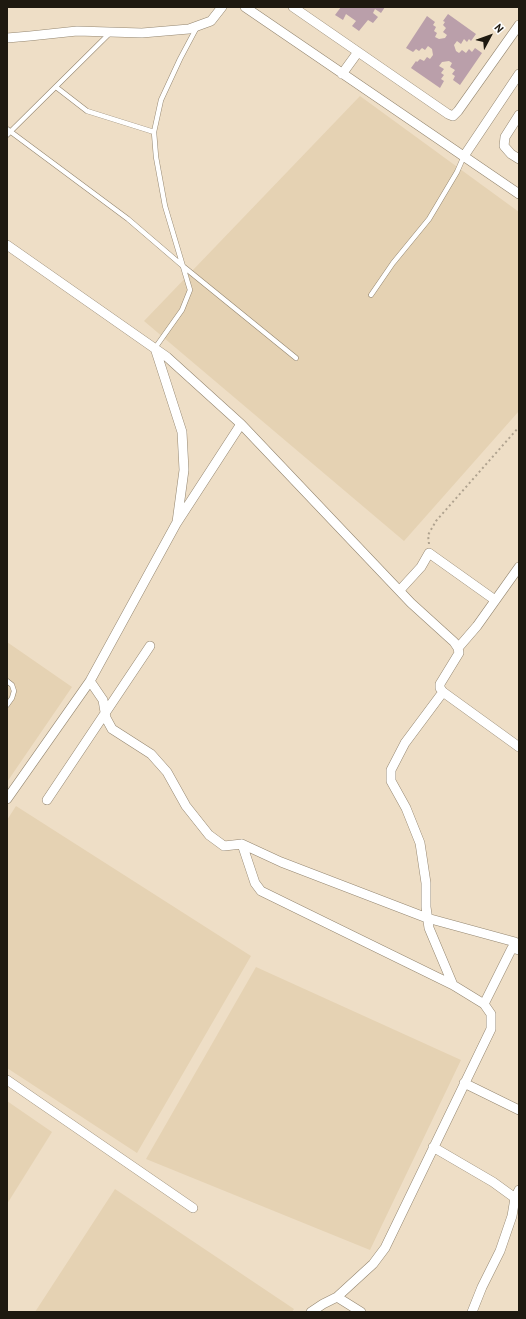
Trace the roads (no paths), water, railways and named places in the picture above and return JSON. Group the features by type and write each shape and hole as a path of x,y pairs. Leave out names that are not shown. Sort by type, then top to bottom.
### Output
{"street":[{"path":"7,38 77,31 142,33 189,28 210,21 222,7"},
{"path":"245,7 519,194"},
{"path":"293,7 453,116 458,112 519,25"},
{"path":"342,74 358,52"},
{"path":"464,156 519,74"},
{"path":"519,115 505,137 504,146 511,154 519,159"},
{"path":"7,246 167,357 241,424 411,603 454,642 459,653 440,684 440,688 443,692 519,747"},
{"path":"154,348 182,432 184,470 176,524"},
{"path":"7,799 90,681 176,524 241,424"},
{"path":"400,590 420,567 429,552 495,600"},
{"path":"458,648 477,626 519,567"},
{"path":"47,800 150,646"},
{"path":"90,681 103,700 106,718 112,729 151,754 167,772 186,806 209,835 224,846 242,844 281,862 427,918 516,944 504,963 484,1004"},
{"path":"443,692 405,743 391,770 391,781 406,808 420,843 426,884 427,918 435,943 453,985"},
{"path":"242,844 255,883 261,890 453,985 484,1004 491,1014 491,1028 385,1248 373,1264 337,1297 311,1312"},
{"path":"7,1080 193,1208"},
{"path":"464,1083 519,1110"},
{"path":"433,1147 502,1188 517,1194 515,1218 482,1287 472,1312"},
{"path":"337,1297 361,1312"}],"lane":[{"path":"154,348 182,310 190,290 165,206 156,157 154,132 161,100 197,26"},
{"path":"111,32 8,132 128,219 184,267 296,358"},
{"path":"56,87 87,111 154,132"},
{"path":"371,295 393,263 429,219 457,172 464,156"},
{"path":"7,681 12,685 14,691 12,698 7,705"}]}
